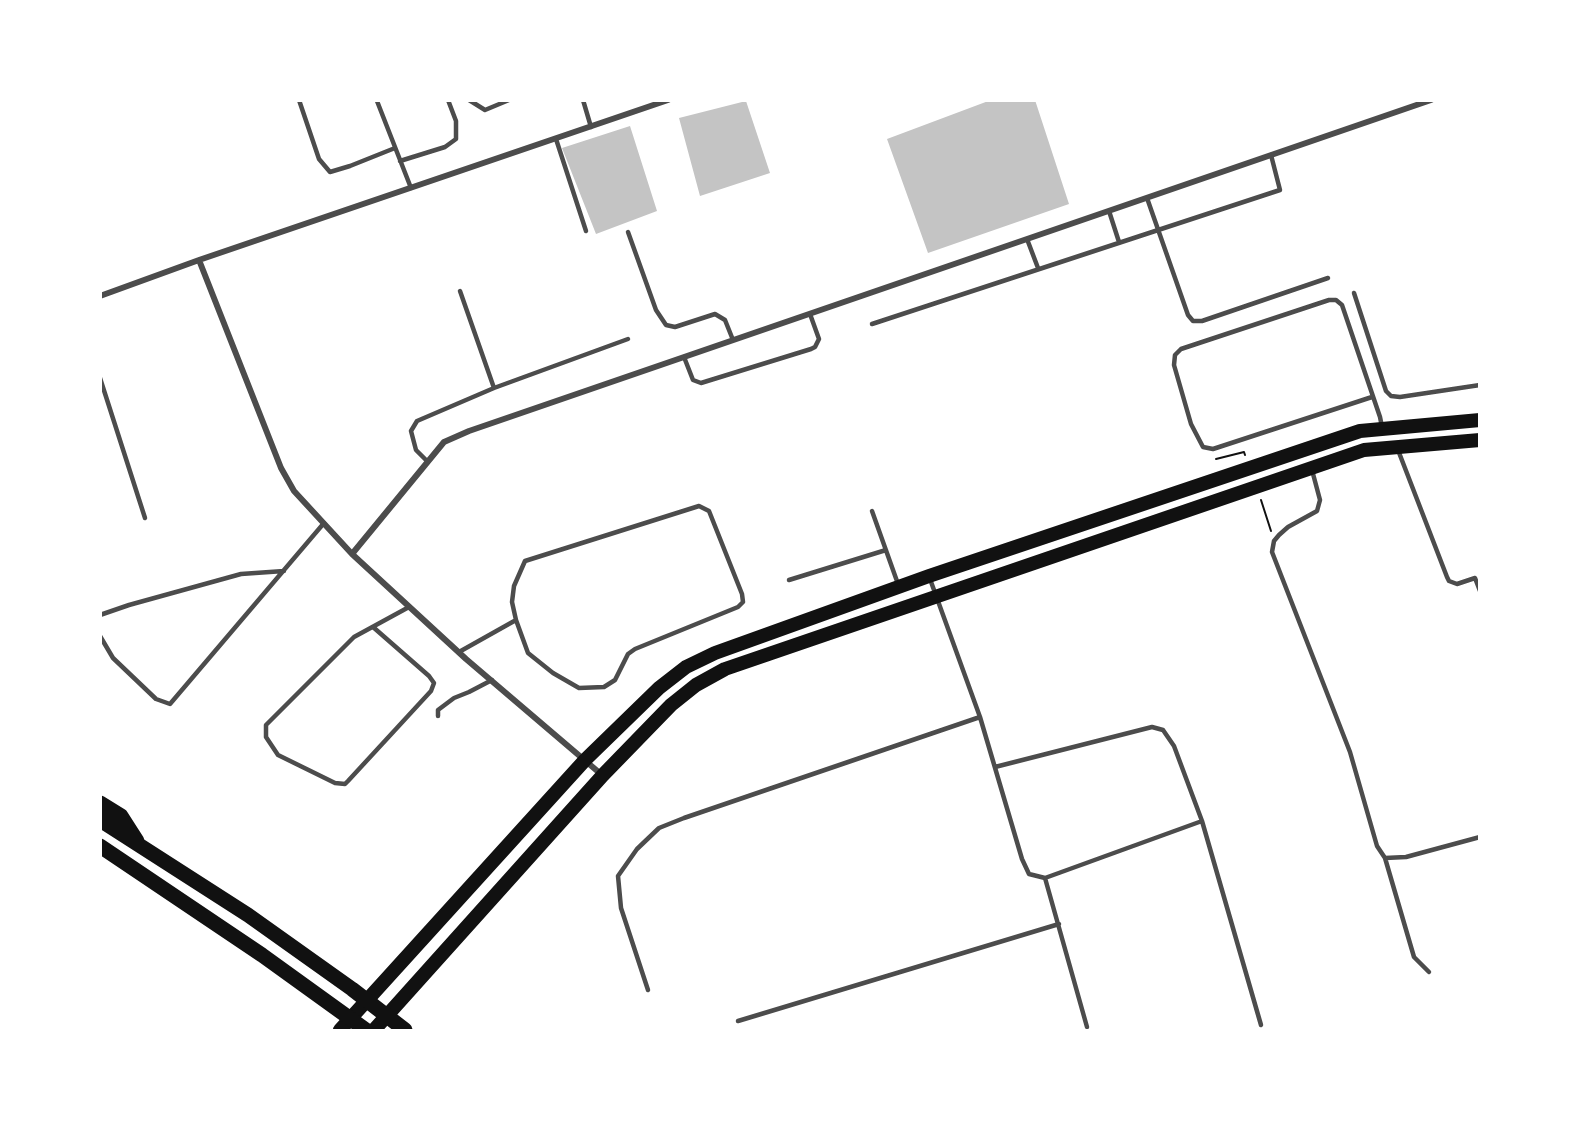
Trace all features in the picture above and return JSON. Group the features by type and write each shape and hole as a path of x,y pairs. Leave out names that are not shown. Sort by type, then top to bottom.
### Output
{"highway":[{"path":"100,803 121,816 140,846"},
{"path":"100,820 248,915 405,1030"},
{"path":"100,846 253,948 366,1030"}],"main road":[{"path":"340,1030 585,760 659,688 686,668 715,653 929,576 1360,431 1479,420"},
{"path":"374,1030 603,775 671,705 696,685 725,669 1364,450 1479,440"}],"street":[{"path":"100,296 668,100"},
{"path":"352,554 444,442 469,431 1431,100"},
{"path":"199,260 281,468 294,491 352,554 409,607 603,775"}],"lane":[{"path":"299,100 319,159 330,172 395,148"},
{"path":"400,160 445,147 456,139 456,121 448,100"},
{"path":"469,100 485,110 509,100"},
{"path":"583,100 591,127"},
{"path":"377,101 411,188"},
{"path":"556,139 586,231"},
{"path":"872,324 1280,189 1271,155"},
{"path":"1147,198 1188,315 1193,321 1202,321 1328,278"},
{"path":"1109,211 1119,242"},
{"path":"628,232 656,310 666,325 675,327 715,314 725,320 733,340"},
{"path":"1027,239 1038,268"},
{"path":"460,291 494,388"},
{"path":"1354,293 1384,385 1391,396 1401,397 1479,385"},
{"path":"1372,398 1213,449 1203,447 1191,424 1174,365 1175,355 1181,349 1329,300 1336,300 1342,305 1345,314 1382,429"},
{"path":"684,357 693,380 700,383 812,349 819,339 810,314"},
{"path":"427,461 416,450 411,431 417,421 494,388 628,339"},
{"path":"100,378 145,518"},
{"path":"1397,447 1449,581 1457,584 1477,577 1479,591"},
{"path":"1311,468 1320,500 1317,511 1288,527 1279,535 1274,541 1272,552 1350,752 1377,846 1385,858 1414,957 1429,972"},
{"path":"699,506 708,511 742,594 743,602 738,607 635,649 628,654 615,680 604,687 579,688 553,673 528,653 516,620 512,602 514,586 525,561 699,506"},
{"path":"872,511 898,587"},
{"path":"100,636 112,658 156,699 170,704 324,523"},
{"path":"789,580 886,550"},
{"path":"100,615 241,574 284,571"},
{"path":"929,576 980,717 1022,859 1029,874 1045,878 1202,821"},
{"path":"373,627 434,683 431,691 348,781 345,784 335,783 278,755 266,737 266,726 354,637 409,607"},
{"path":"459,652 516,620"},
{"path":"438,716 438,710 454,698 492,680"},
{"path":"648,990 621,908 618,876 637,849 659,828 980,717"},
{"path":"995,767 1152,727 1163,730 1174,746 1202,821 1261,1024"},
{"path":"1385,858 1406,857 1479,837"},
{"path":"1045,878 1086,1028"},
{"path":"738,1021 1059,924"}],"building":[{"path":"991,100 1035,100 1069,204 928,253 887,139"},
{"path":"746,101 770,173 700,196 679,118"},
{"path":"630,126 657,211 596,234 562,148"}]}
